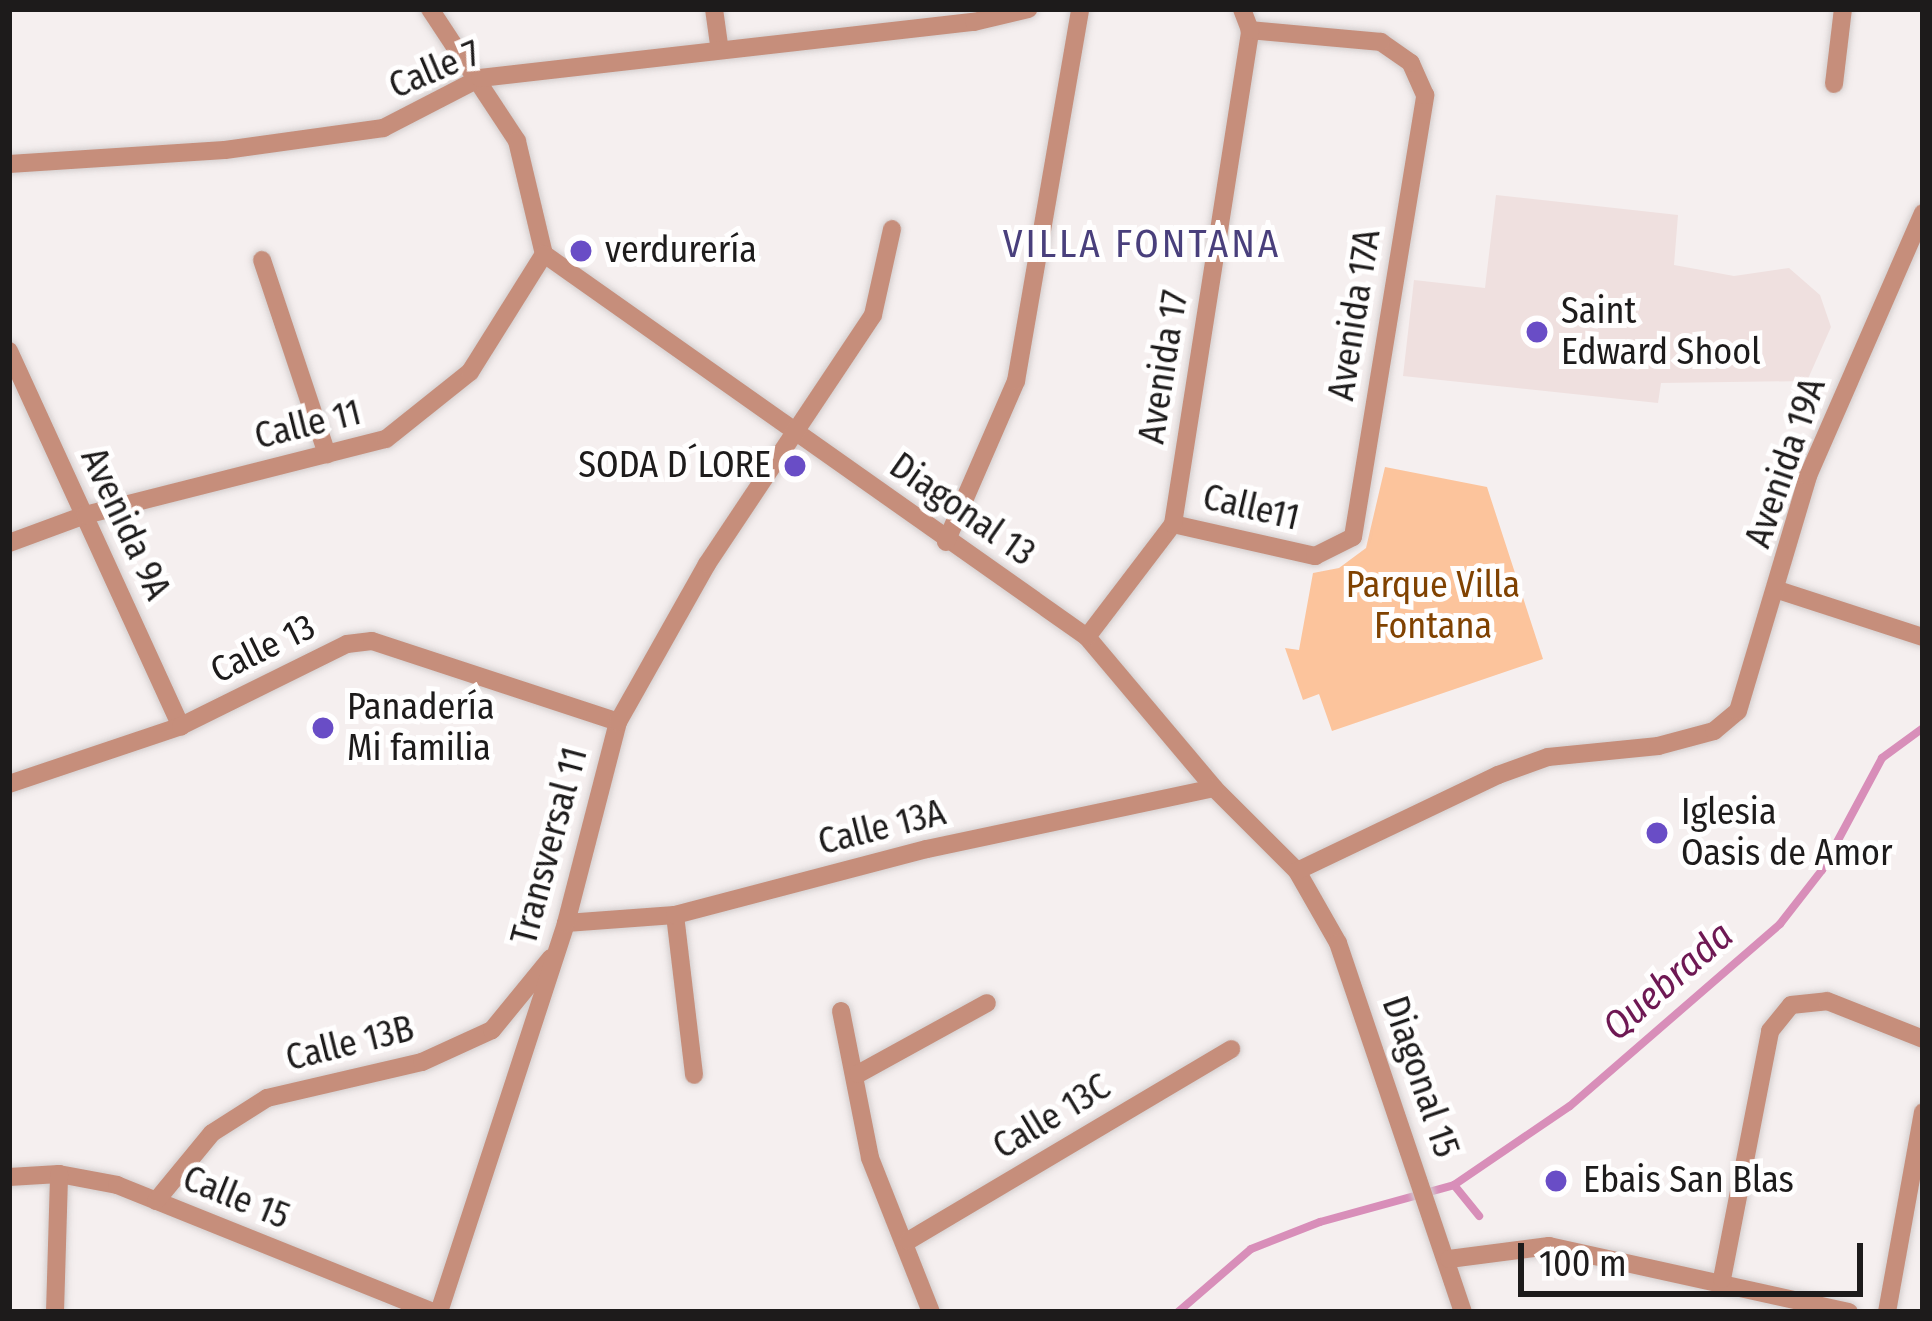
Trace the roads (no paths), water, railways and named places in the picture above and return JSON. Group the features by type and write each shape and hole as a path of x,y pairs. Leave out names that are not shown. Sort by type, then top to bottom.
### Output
{"street":[{"path":"430,9 481,79 517,142 544,254"},
{"path":"714,9 719,46"},
{"name":"Calle 7","path":"9,164 225,150 383,128 481,79 719,46 974,22 1028,9"},
{"path":"946,542 1016,381 1080,9"},
{"name":"Avenida 17","path":"1087,638 1173,524 1250,30 1242,9"},
{"path":"1834,84 1843,9"},
{"name":"Avenida 17A","path":"1250,30 1381,42 1412,63 1425,95 1353,537 1315,556"},
{"name":"Avenida 19A","path":"1297,871 1548,757 1658,746 1714,731 1738,710 1778,590 1808,476 1923,213"},
{"name":"Transversal 11","path":"436,1312 558,950 618,722 707,564 799,433 873,315 892,229"},
{"name":"Diagonal 13","path":"544,254 1087,638 1214,788 1297,871"},
{"name":"Calle 11","path":"9,543 86,515 386,439 470,372 544,254"},
{"path":"262,260 326,454"},
{"name":"Avenida 9A","path":"9,350 181,726"},
{"name":"Calle11","path":"1173,524 1315,556"},
{"path":"1778,590 1923,637"},
{"name":"Calle 13","path":"9,784 181,726 347,644 372,641 618,722"},
{"name":"Calle 13A","path":"566,923 675,915 927,849 1214,788"},
{"name":"Diagonal 15","path":"1297,871 1339,943 1449,1259 1463,1312"},
{"path":"675,915 694,1075"},
{"name":"Calle 13B","path":"156,1201 212,1133 267,1098 422,1062 493,1030 558,950"},
{"path":"1722,1279 1769,1031 1791,1005 1827,1001 1923,1039"},
{"path":"858,1074 987,1003"},
{"path":"842,1011 858,1074 870,1158 908,1241 931,1312"},
{"name":"Calle 13C","path":"908,1241 1231,1049"},
{"path":"1887,1312 1923,1112"},
{"path":"55,1312 59,1174"},
{"name":"Calle 15","path":"9,1177 59,1174 156,1201 436,1312"},
{"path":"1449,1259 1549,1246 1722,1279 1850,1312"}],"waterway":[{"name":"Quebrada","path":"1454,1185 1570,1106 1780,924 1822,870 1882,758 1923,728"},
{"path":"1178,1312 1251,1249 1320,1222 1454,1185 1479,1216"}],"place":[{"name":"verdurería","path":"581,251"},
{"name":"Saint Edward Shool","path":"1537,332"},
{"name":"SODA D´LORE","path":"795,466"},
{"name":"Panadería Mi familia","path":"323,728"},
{"name":"Iglesia Oasis de Amor","path":"1657,833"},
{"name":"Ebais San Blas","path":"1556,1181"}],"district":[{"name":"VILLA FONTANA","path":"1142,244"}],"park label":[{"name":"Parque Villa Fontana","path":"1433,606"}]}
